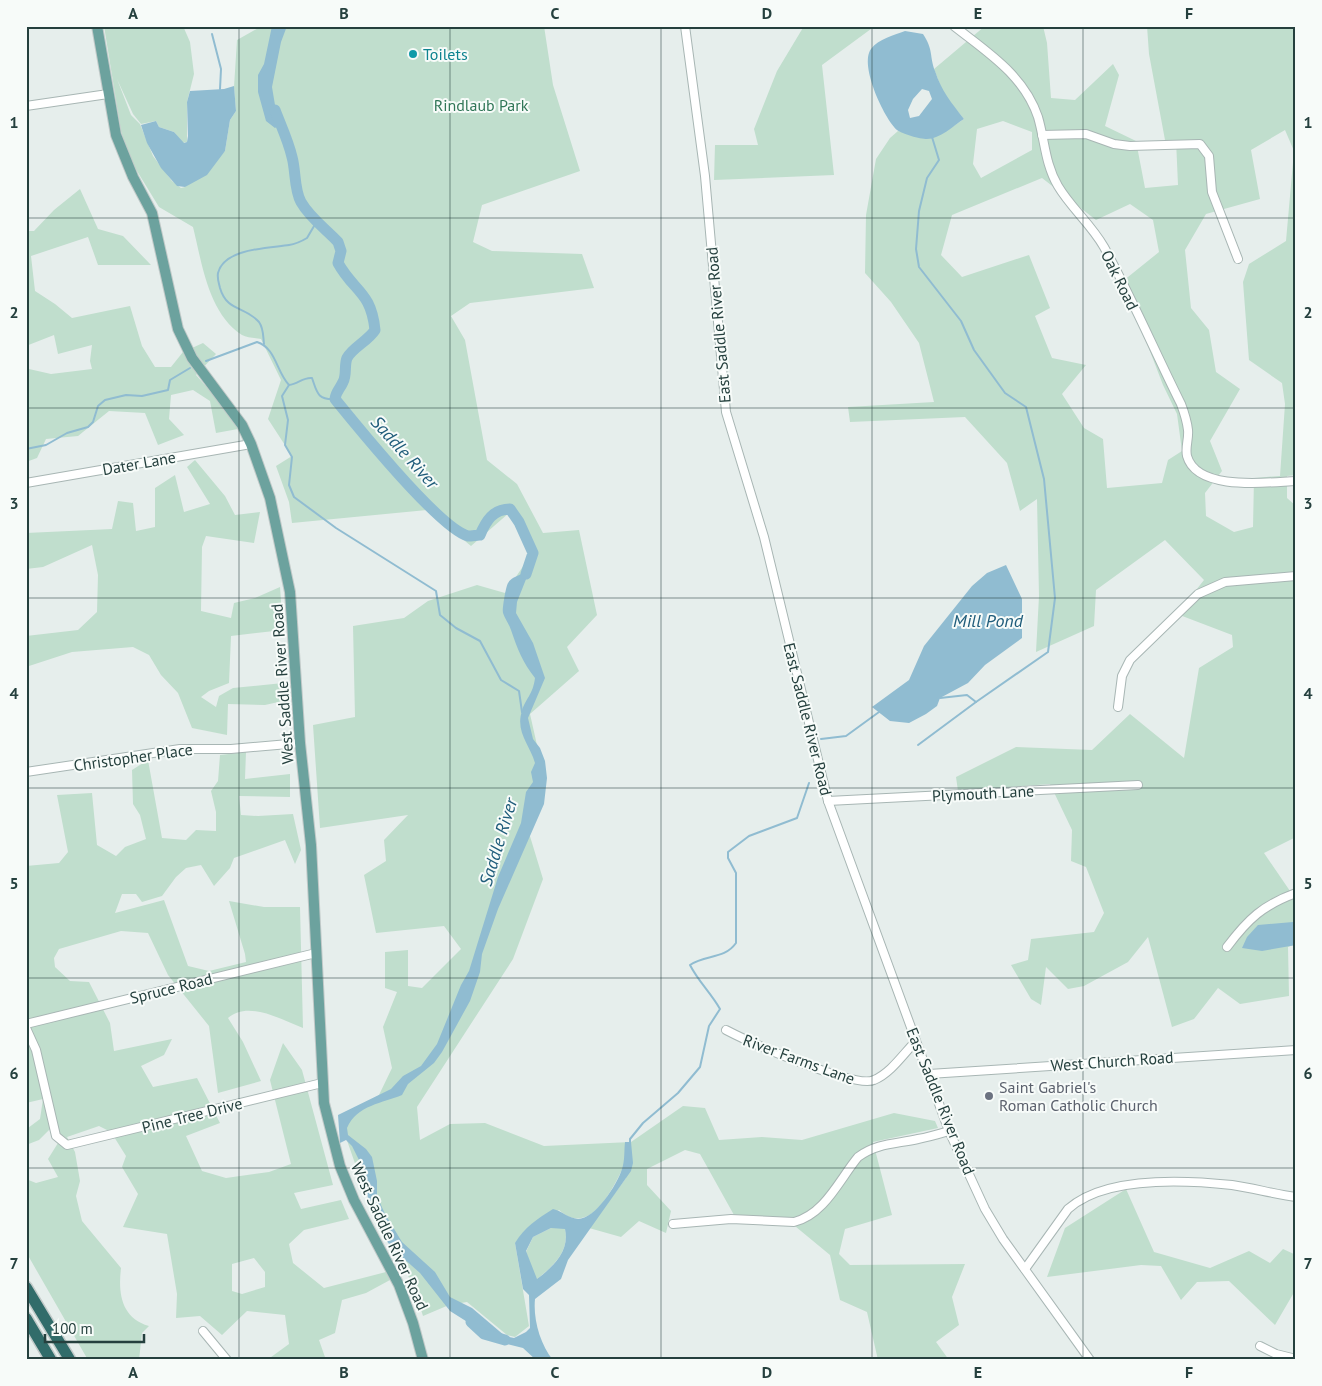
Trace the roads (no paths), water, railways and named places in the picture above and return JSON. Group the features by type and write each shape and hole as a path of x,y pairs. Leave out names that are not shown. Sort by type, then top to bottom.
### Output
{"highway":[{"path":"26,1287 70,1360"},
{"path":"26,1318 51,1360"}],"main road":[{"name":"West Saddle River Road","path":"97,26 108,94 120,148 152,213 172,309 184,346 229,406 251,444 270,498 290,592 300,743 310,845 322,1083 329,1128 340,1166 354,1200 400,1285 414,1323 423,1360"}],"street":[{"name":"East Saddle River Road","path":"685,26 705,176 726,412 764,537 828,801 949,1131 994,1225 1090,1360"},
{"name":"Oak Road","path":"954,26 1017,79 1032,102 1042,135 1044,151 1053,177 1066,199 1087,221 1104,247 1181,404 1188,429 1187,456 1193,467 1202,474 1228,482 1251,484 1296,480"},
{"path":"26,106 108,94"},
{"path":"1042,135 1086,134 1130,146 1200,144 1207,151 1212,192 1238,259"},
{"name":"Dater Lane","path":"26,483 251,444"},
{"path":"1118,707 1122,676 1130,660 1198,594 1225,582 1296,576"},
{"name":"Christopher Place","path":"26,772 180,748 231,749 300,743"},
{"name":"Plymouth Lane","path":"828,801 1138,785"},
{"path":"1227,947 1246,921 1272,902 1296,893"},
{"name":"Spruce Road","path":"26,1024 316,953"},
{"name":"Pine Tree Drive","path":"26,1028 36,1050 56,1136 62,1143 72,1145 322,1083"},
{"name":"River Farms Lane","path":"726,1030 844,1078 866,1082 882,1076 916,1041"},
{"name":"West Church Road","path":"929,1074 1296,1050"},
{"path":"673,1224 731,1219 794,1222 802,1220 817,1211 858,1157 865,1152 883,1144 918,1139 949,1131"},
{"path":"1026,1269 1068,1209 1076,1202 1115,1188 1171,1183 1230,1185 1296,1198"},
{"path":"203,1332 226,1360"},
{"path":"1260,1346 1276,1354 1296,1359"}],"water":[{"path":"272,26 287,26 281,42 272,87 275,105 283,122 275,128 266,121 258,92 258,75 264,64"},
{"path":"905,31 923,34 929,45 933,66 941,85 964,119 942,135 924,139 897,130 886,115 875,91 868,67 868,57 871,49 882,40","holes":["922,89 929,91 932,99 919,116 910,118 908,110 913,99"]},
{"path":"234,86 236,111 230,120 225,151 207,175 185,187 177,186 161,168 147,143 141,125 156,121 159,127 174,132 184,143 187,142 187,102 190,91 224,89"},
{"path":"526,559 534,559 517,602 516,613 533,643 545,678 528,718 533,739 540,748 545,761 547,778 544,804 498,909 482,954 480,972 470,1001 442,1052 434,1063 408,1084 402,1095 371,1106 357,1114 347,1128 348,1135 366,1149 372,1157 377,1181 377,1196 385,1214 402,1242 435,1272 450,1297 472,1308 505,1336 514,1338 530,1328 529,1295 523,1289 515,1243 523,1232 553,1209 578,1219 585,1218 598,1207 610,1192 619,1176 623,1166 625,1142 631,1142 633,1163 631,1171 568,1260 561,1279 535,1299 538,1331 544,1347 553,1360 536,1360 523,1348 499,1342 450,1311 420,1273 394,1250 385,1239 368,1199 365,1172 352,1146 346,1140 340,1143 338,1115 391,1089 403,1076 421,1066 437,1044 461,985 469,971 498,877 521,823 526,792 533,782 531,772 535,763 524,738 520,719 523,707 533,689 535,678 521,655 503,611 508,583 524,572 527,565","holes":["551,1228 565,1229 566,1237 563,1251 554,1264 537,1279 526,1251 533,1237"]},
{"name":"Mill Pond","path":"1006,565 1022,599 1022,638 985,665 968,683 940,698 937,706 909,723 890,721 872,707 909,680 924,646 972,586 987,573"},
{"path":"1296,923 1296,945 1262,951 1242,948 1247,937 1258,925"}],"waterway":[{"path":"212,34 221,69 220,89"},
{"name":"Saddle River","path":"275,110 290,151 297,192 301,202 313,218 338,242 341,251 338,263 366,299 373,317 375,330 349,354 344,379 335,399 399,475 438,515 455,529 468,536 480,535 491,517 499,511 510,509 519,522 533,553 526,574"},
{"path":"932,137 939,160 927,178 919,211 916,249 919,267 961,321 974,350 1005,393 1026,407 1044,479 1055,598 1048,652 976,702 967,695 940,698"},
{"path":"264,344 263,330 259,322 248,313 232,305 223,296 218,281 218,273 222,265 229,258 238,254 292,245 307,238 317,221"},
{"path":"206,361 257,342 268,349 289,385 312,378 321,396 335,399"},
{"path":"26,449 46,445 67,433 88,427 93,422 98,406 105,400 126,395 142,396 168,390 170,380 190,368"},
{"path":"289,385 282,396 288,420 285,445 292,457 289,485 294,497 336,528 436,591 440,615 456,628 480,641 501,680 519,691 522,712"},
{"path":"918,745 976,702"},
{"path":"821,739 846,736 879,712"},
{"path":"630,1143 630,1139 643,1123 678,1093 700,1067 709,1026 720,1009 690,965 702,959 720,955 736,943 736,873 728,858 728,852 749,836 797,818 809,783"},
{"name":"Saddle River","path":"471,1322 484,1334 505,1340"}],"place":[{"name":"Toilets","path":"413,54"},
{"name":"Saint Gabriel's Roman Catholic Church","path":"989,1096"}],"park label":[{"name":"Rindlaub Park","path":"481,105"}]}
